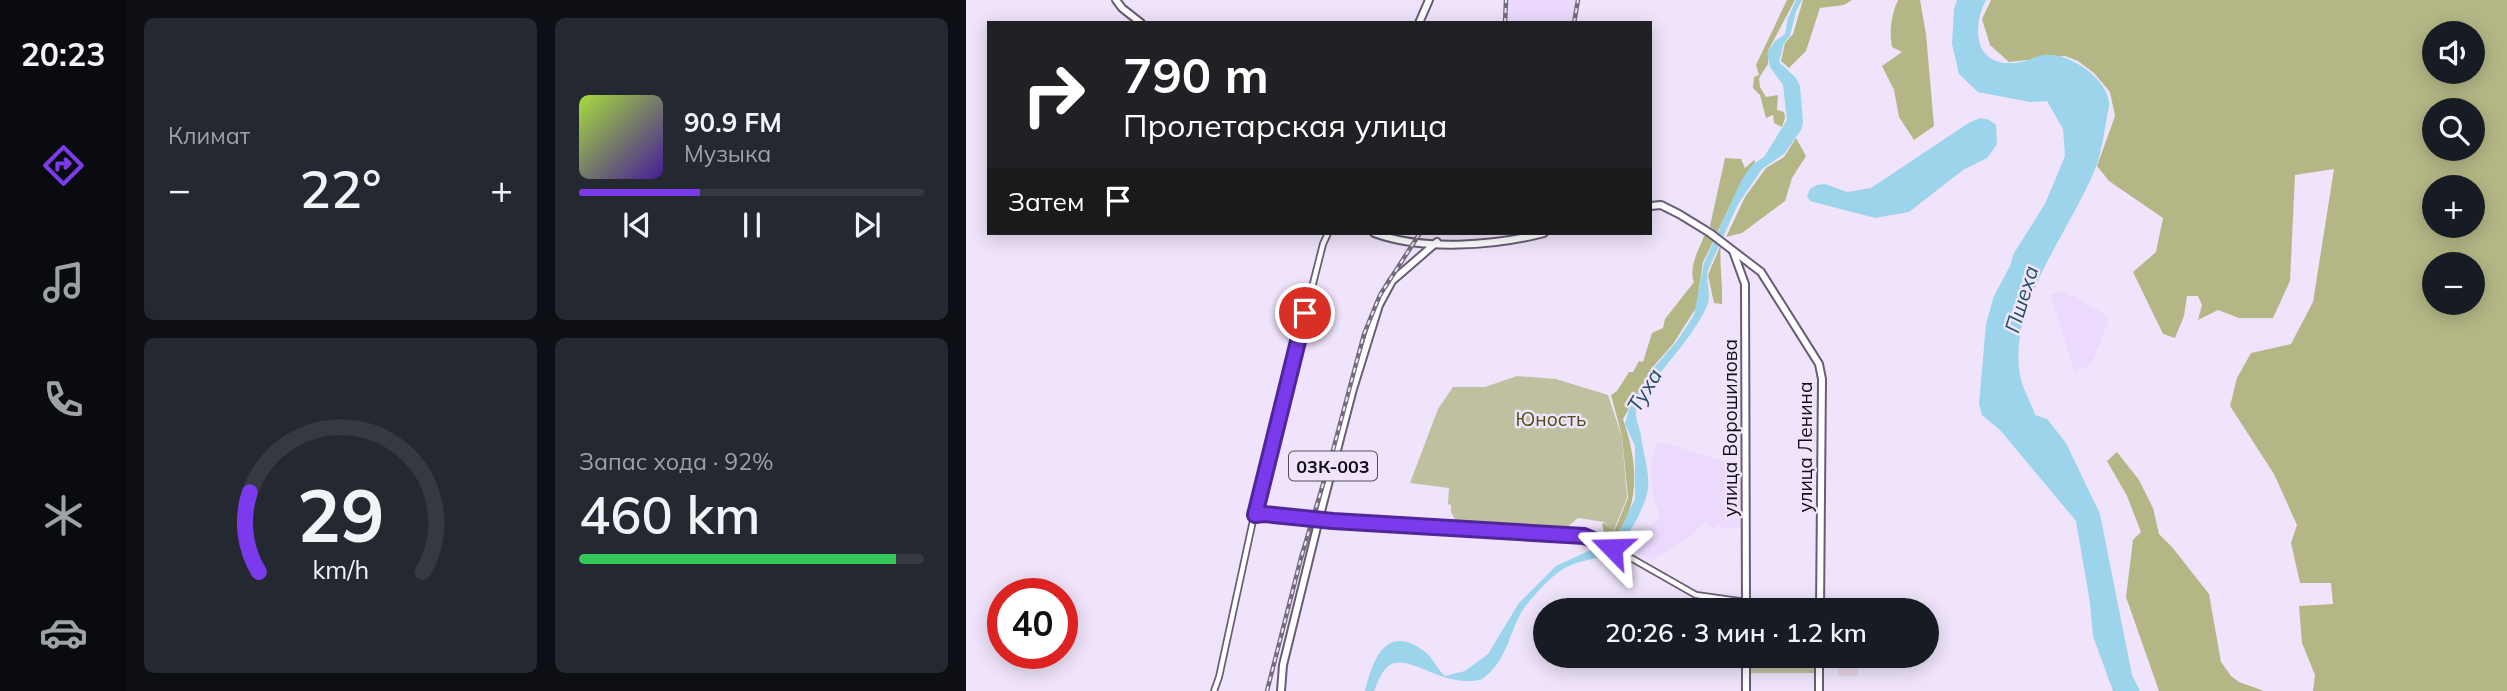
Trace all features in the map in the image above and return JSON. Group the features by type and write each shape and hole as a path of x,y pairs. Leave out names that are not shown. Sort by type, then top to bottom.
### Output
{"main road":[{"path":"1116,0 1139,21"},
{"path":"1420,21 1429,0"},
{"name":"улица Ленина","path":"1652,206 1661,205 1670,209 1710,233 1769,280 1819,364 1820,598"},
{"path":"1382,235 1417,242 1476,245 1535,235"},
{"path":"1387,235 1397,239"},
{"path":"1417,242 1422,246 1418,257"},
{"path":"1418,257 1437,242"},
{"name":"улица Ворошилова","path":"1732,249 1745,284 1746,598"},
{"name":"03К-003","path":"1280,691 1283,665 1353,388 1378,305 1392,281 1418,257"},
{"path":"1741,270 1745,264 1752,264"},
{"path":"1746,668 1746,691"},
{"path":"1819,668 1819,691"}],"street":[{"path":"1214,691 1255,515 1325,240 1329,235"},
{"path":"1255,515 1584,536 1599,541 1696,596 1713,598"}],"shaded area":[{"path":"1506,0 1578,0 1573,21 1503,21"},
{"path":"2063,291 2110,317 2091,365 2075,372 2050,295"},
{"path":"1657,442 1735,465 1737,472 1741,473 1742,527 1724,529 1719,524 1713,529 1705,522 1690,536 1652,560 1637,553 1635,550 1660,515 1653,496 1650,467"},
{"path":"1838,668 1864,668 1858,669 1858,676 1838,676"}],"green space":[{"path":"1787,0 1795,0 1768,51 1768,64 1759,78 1760,87 1766,97 1778,95 1777,110 1784,112 1785,118 1782,127 1774,123 1773,115 1766,118 1760,95 1753,88 1754,77 1759,75 1756,65"},
{"path":"1803,0 1852,0 1844,5 1820,8 1806,51 1789,68 1781,61 1785,43 1793,34"},
{"path":"1898,0 1920,0 1926,34 1934,126 1914,140 1899,117 1894,90 1882,66 1902,52 1892,47 1891,41 1892,17"},
{"path":"1991,0 2507,0 2507,691 2313,691 2315,675 2302,643 2299,606 2333,604 2331,583 2300,583 2291,543 2297,525 2274,474 2230,406 2237,378 2251,353 2291,344 2313,302 2334,169 2295,175 2290,281 2273,318 2239,318 2218,310 2198,320 2202,305 2198,296 2187,296 2184,316 2175,338 2163,334 2133,272 2156,252 2163,218 2109,181 2097,166 2115,116 2110,92 2094,73 2078,61 2065,56 2009,62 1990,45 1982,19"},
{"path":"1796,138 1806,156 1792,178 1785,201 1742,233 1726,237 1745,197 1766,168 1784,157"},
{"path":"1725,158 1741,159 1745,168 1754,160 1755,162 1741,182 1717,233 1710,226"},
{"path":"1704,236 1711,236 1714,240 1703,262 1696,308 1673,344 1652,368 1623,419 1632,450 1633,498 1621,527 1611,541 1604,533 1602,524 1614,532 1628,498 1622,436 1611,395 1617,391 1629,372 1633,372 1639,361 1643,362 1652,333 1663,328 1665,319 1694,282 1693,265"},
{"path":"1721,244 1722,304 1714,303 1708,275"},
{"name":"Юность","path":"1517,376 1556,379 1608,395 1622,437 1627,498 1613,532 1604,522 1578,518 1565,529 1457,523 1451,512 1451,505 1448,504 1449,488 1410,483 1438,409 1453,387 1485,387"},
{"path":"2117,452 2139,480 2153,508 2159,534 2209,594 2221,662 2239,682 2264,691 2159,691 2126,597 2133,540 2141,532 2127,496 2107,461"},
{"path":"1750,668 1815,668 1815,673 1750,673"}],"water":[{"name":"Туха","path":"1796,0 1802,0 1779,62 1796,78 1800,86 1803,123 1801,130 1784,154 1762,169 1738,204 1708,270 1707,306 1684,343 1645,391 1638,404 1636,417 1646,463 1648,489 1633,526 1614,550 1565,568 1542,587 1522,612 1498,662 1482,679 1453,680 1404,663 1394,663 1384,670 1374,691 1365,691 1372,667 1383,648 1400,641 1411,643 1424,651 1445,676 1465,671 1488,654 1519,603 1556,566 1593,549 1603,548 1618,535 1635,499 1635,446 1625,424 1630,406 1653,369 1677,341 1694,315 1704,263 1741,181 1752,165 1764,157 1787,120 1783,85 1770,67 1767,53 1775,41 1785,34"},
{"name":"Пшеха","path":"1957,0 1986,0 1978,31 1982,50 1988,57 2009,63 2044,55 2064,58 2093,75 2101,84 2109,102 2097,164 2032,294 2023,321 2019,348 2020,375 2035,415 2047,419 2066,443 2100,514 2132,675 2140,691 2113,691 2093,636 2076,521 2000,430 1982,415 1979,404 1986,324 1994,296 2014,253 2045,204 2065,156 2063,129 2047,101 2030,102 1978,92 1959,74 1952,44"},
{"path":"1981,118 1996,125 1997,144 1987,158 1963,170 1909,212 1875,218 1810,201 1807,196 1810,189 1825,184 1847,192 1871,188 1970,122"}],"railway":[{"path":"1505,21 1506,0"},
{"path":"1574,21 1578,0"},
{"path":"1267,691 1364,334 1380,295 1419,235"}],"route":[{"path":"1305,313 1255,515 1584,536 1612,548"}]}
